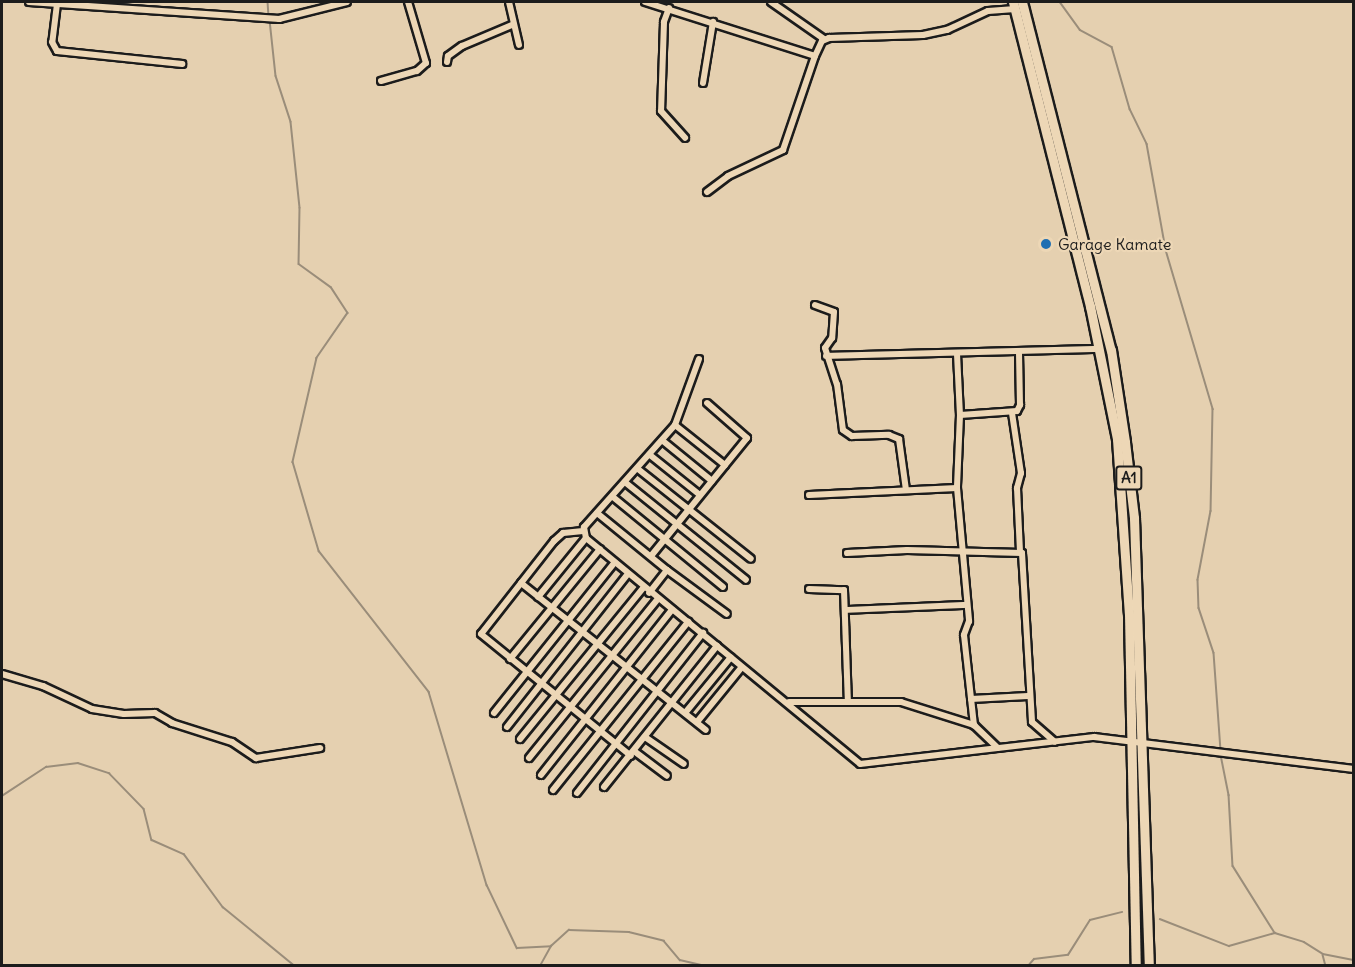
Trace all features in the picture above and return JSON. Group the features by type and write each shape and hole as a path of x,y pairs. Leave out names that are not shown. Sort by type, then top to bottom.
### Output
{"main road":[{"name":"A1","path":"1016,4 1100,349 1117,439 1125,532 1136,966"},
{"name":"A1","path":"1016,4 1111,350 1134,518 1149,966"}],"street":[{"path":"29,2 279,19 347,2"},
{"path":"381,81 417,71 426,63 408,2"},
{"path":"509,2 519,45"},
{"path":"645,2 661,4 815,56"},
{"path":"771,2 824,39 923,35 947,30 988,11 1016,4"},
{"path":"57,4 52,42 57,51 182,64"},
{"path":"669,8 664,22 661,111 686,138"},
{"path":"703,83 713,22"},
{"path":"447,62 448,56 462,46 514,24"},
{"path":"707,192 728,176 783,150 815,56 824,39"},
{"path":"815,305 834,312 826,356 837,384 843,430 848,435 889,435 899,439 906,490"},
{"path":"826,356 924,351 957,354 1019,354 1100,349"},
{"path":"957,354 960,415 957,488 969,621 964,635 974,724"},
{"path":"960,415 1012,413 1020,405 1019,354"},
{"path":"538,597 597,513 626,483 675,425 699,359"},
{"path":"651,556 748,436 707,403"},
{"path":"1012,413 1021,473 1017,488 1020,551 1025,571 1023,596 1028,696 1032,722 1055,742"},
{"path":"675,425 725,465"},
{"path":"663,441 712,481"},
{"path":"650,455 700,495"},
{"path":"638,469 751,559"},
{"path":"626,483 746,580"},
{"path":"809,495 957,488"},
{"path":"613,497 723,587"},
{"path":"597,513 667,570 727,614"},
{"path":"667,776 600,732 481,634 563,533 584,534 657,600 703,633 741,668 789,702 860,764 1094,737 1132,739 1353,769"},
{"path":"510,659 600,549"},
{"path":"847,553 1020,551"},
{"path":"494,713 615,562"},
{"path":"520,739 598,643 667,570"},
{"path":"507,727 628,574"},
{"path":"521,583 706,730"},
{"path":"809,589 842,588 849,702"},
{"path":"529,758 657,600"},
{"path":"845,610 966,605"},
{"path":"541,775 672,610"},
{"path":"553,790 688,622"},
{"path":"577,793 703,633"},
{"path":"604,787 717,646"},
{"path":"685,713 730,657"},
{"path":"697,722 741,668"},
{"path":"2,674 43,687 92,710 155,713 172,723 222,738 256,758 320,748"},
{"path":"971,699 1028,696"},
{"path":"789,702 901,702 974,724 998,748"},
{"path":"645,737 684,764"}],"waterway":[{"path":"268,2 269,16"},
{"path":"1060,2 1080,30 1112,47 1130,109 1147,144 1166,250 1213,409 1211,511 1198,580 1199,608 1214,653 1221,750"},
{"path":"270,20 276,76 291,122 300,208 299,264 331,287 348,313 317,358 293,462 319,551 429,692 487,885 517,948 551,946"},
{"path":"1221,755 1229,795 1233,866 1275,933"},
{"path":"2,796 46,767 78,763 109,773 144,809 152,840 184,854 223,907 295,966"},
{"path":"1028,966 1034,959 1068,955 1090,920 1122,912"},
{"path":"1160,919 1229,946 1275,933 1304,942 1323,954 1354,960"},
{"path":"540,966 551,946 569,930 629,932 664,941 680,960 706,966"},
{"path":"1323,955 1326,966"}],"place":[{"name":"Garage Kamate","path":"1046,244"}]}
